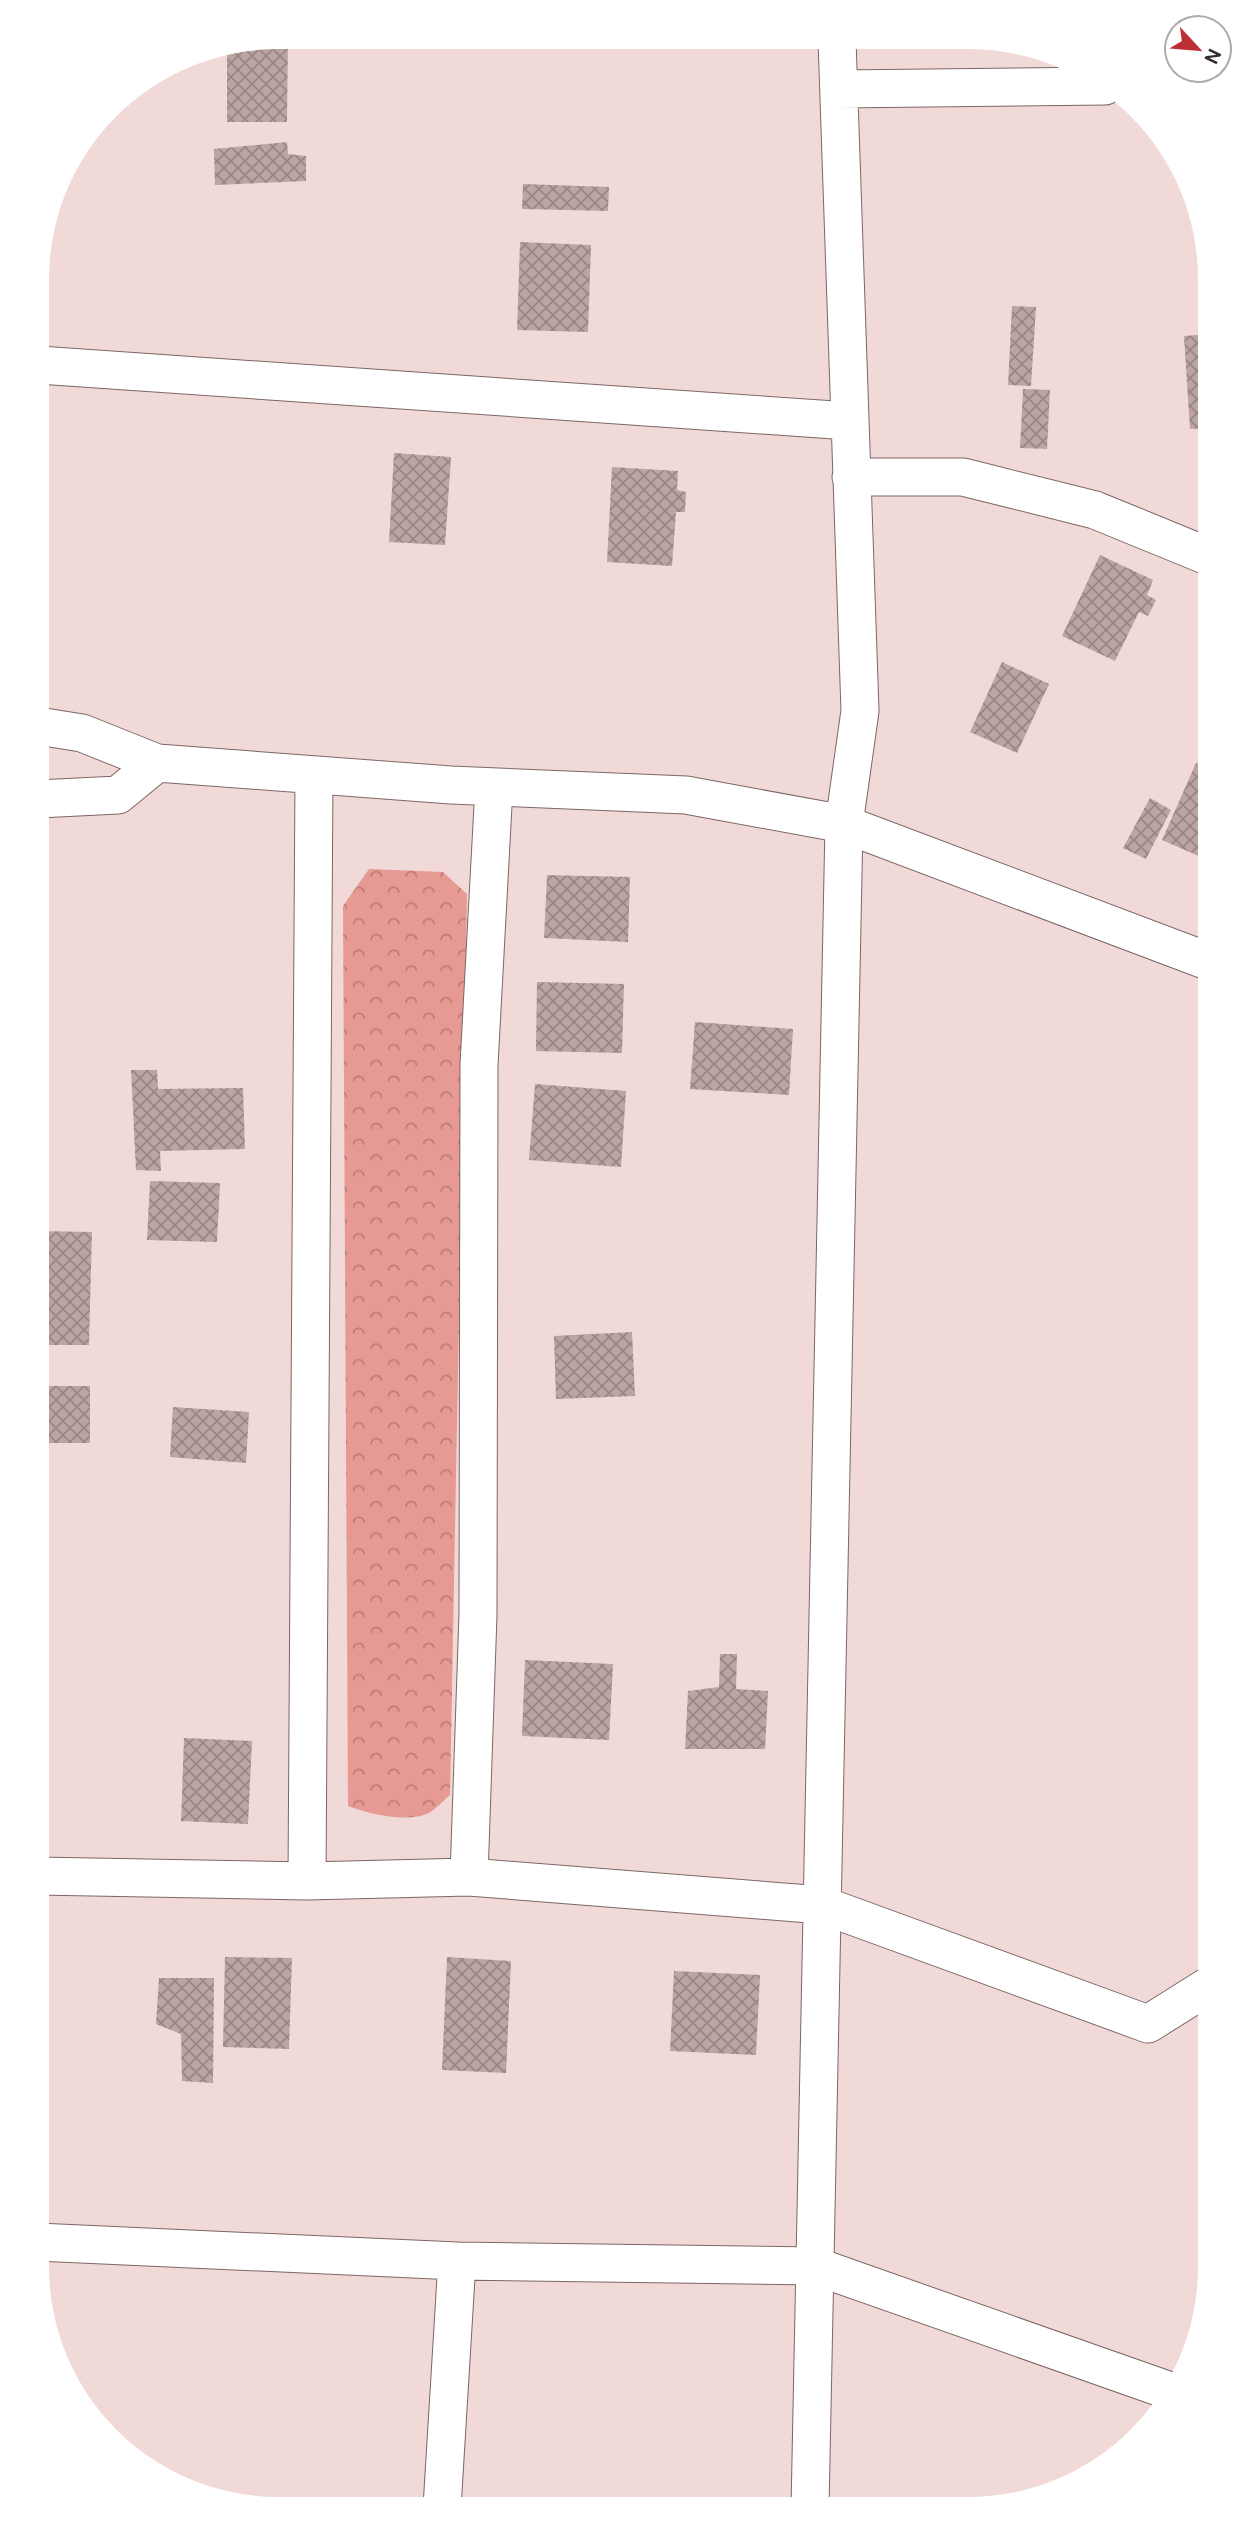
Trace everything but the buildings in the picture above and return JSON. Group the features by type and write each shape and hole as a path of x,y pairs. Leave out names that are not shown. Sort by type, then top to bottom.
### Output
{"street":[{"path":"810,2497 844,824 860,711 837,49"},
{"path":"838,89 1093,86"},
{"path":"49,366 849,421"},
{"path":"851,477 963,477 1095,510 1198,552"},
{"path":"49,728 82,733 158,763 494,787 686,795 844,824 1198,957"},
{"path":"49,798 118,795 158,763"},
{"path":"307,1881 314,775"},
{"path":"469,1877 478,1614 479,1065 494,787"},
{"path":"49,1876 307,1881 469,1877 822,1905 1148,2024 1198,1993"},
{"path":"49,2243 457,2261 816,2266 1163,2388"},
{"path":"443,2497 457,2261"}],"green space":[{"path":"369,869 443,872 467,894 450,1795 429,1813 410,1817 377,1814 348,1806 343,906"}]}
